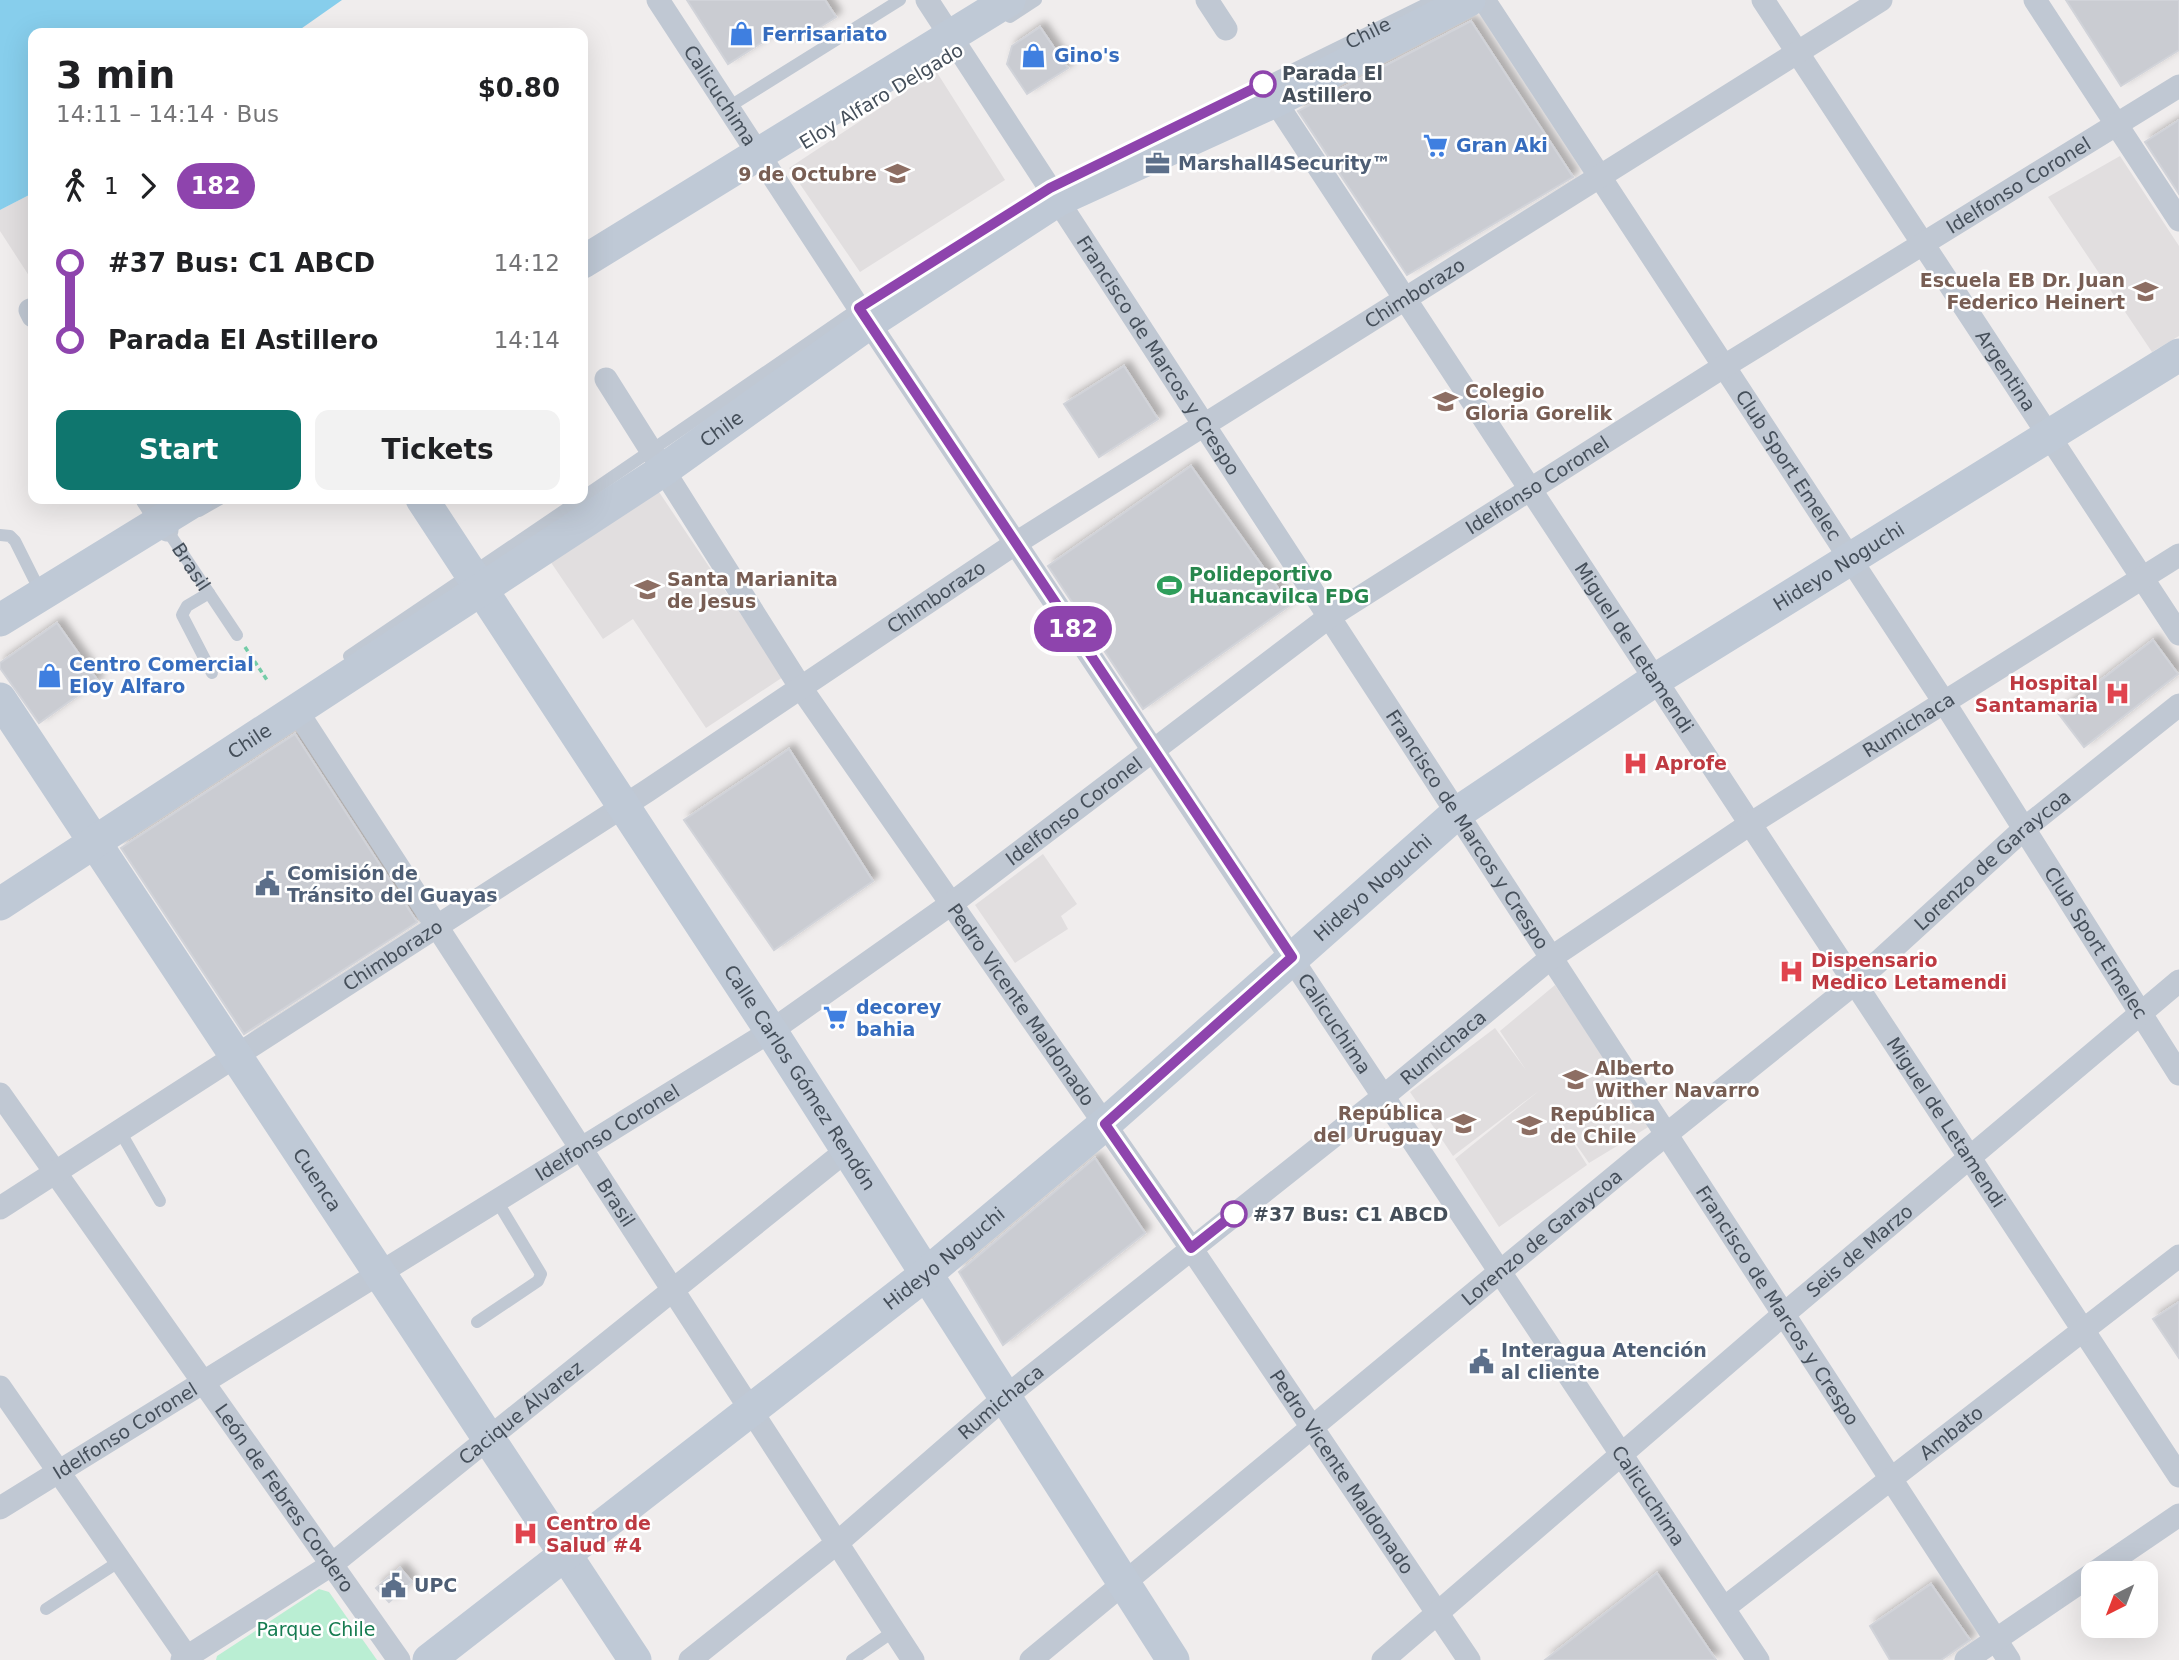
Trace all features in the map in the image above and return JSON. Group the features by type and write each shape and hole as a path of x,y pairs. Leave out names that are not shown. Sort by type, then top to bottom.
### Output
{"main road":[{"name":"Chile","path":"0,903 91,838 297,711 477,581 656,461 864,316 1053,191 1266,87 1469,0"},
{"name":"Eloy Alfaro Delgado","path":"588,259 763,164 957,46 1006,10"},
{"name":"Hideyo Noguchi","path":"429,1660 752,1412 925,1275 1105,1124 1457,813 1655,680 2179,355"},
{"path":"0,620 158,517 186,504"},
{"name":"Calle Carlos Gómez Rendón","path":"425,504 771,1031 1173,1660"},
{"name":"Cuenca","path":"0,699 635,1660"}],"street":[{"name":"Calicuchima","path":"659,0 763,164 1758,1660"},
{"name":"Francisco de Marcos y Crespo","path":"927,0 2009,1660"},
{"path":"1207,0 1226,29"},
{"name":"Club Sport Emelec","path":"1484,0 1944,702 2179,1074"},
{"name":"Argentina","path":"1763,0 2179,634"},
{"name":"Chimborazo","path":"0,1209 623,806 1016,543 1881,0"},
{"path":"2035,0 2179,220"},
{"name":"Idelfonso Coronel","path":"0,1507 771,1031 951,904 1329,617 1723,367 2179,86"},
{"name":"Miguel de Letamendi","path":"1266,87 2179,1476"},
{"name":"Pedro Vicente Maldonado","path":"606,379 801,688 1191,1248 1469,1660"},
{"name":"Rumichaca","path":"690,1660 837,1543 1004,1398 1384,1096 1552,957 1750,824 2179,555"},
{"name":"Lorenzo de Garaycoa","path":"1031,1660 1312,1426 1855,984 2025,828 2179,705"},
{"name":"Brasil","path":"297,711 913,1660"},
{"name":"Seis de Marzo","path":"1383,1660 1784,1314 1970,1160 2179,981"},
{"name":"León de Febres Cordero","path":"0,1094 399,1660"},
{"name":"Cacique Álvarez","path":"186,1659 331,1565 847,1150"},
{"name":"Ambato","path":"1724,1608 2179,1256"},
{"path":"0,1387 186,1659"},
{"path":"1966,1660 2179,1515"}],"lane":[{"path":"727,108 900,0"},
{"name":"Eloy Alfaro Delgado","path":"1006,10 1036,0"},
{"name":"Chile","path":"1113,158 1266,87 1434,0"},
{"name":"Chile","path":"864,316 960,245"},
{"name":"Chile","path":"588,495 656,461"},
{"path":"0,636 158,517 203,504"},
{"name":"Chile","path":"334,666 477,581 574,504"},
{"name":"Brasil","path":"158,517 237,635"},
{"path":"0,535 10,536 15,541 41,593"},
{"path":"209,593 187,606 182,615 212,673"},
{"name":"Chile","path":"91,838 241,729"},
{"path":"121,1133 160,1201"},
{"path":"477,1322 538,1281 541,1274 498,1201"},
{"path":"46,1609 120,1561"},
{"path":"852,1660 894,1631"}],"path":[{"path":"237,635 267,680"}],"shaded area":[{"name":"9 de Octubre","path":"936,71 1005,180 860,272 789,168"},
{"name":"Escuela EB Dr. Juan Federico Heinert","path":"2120,156 2179,246 2179,336 2152,352 2048,197"},
{"path":"28,196 28,274 0,231 0,210"},
{"name":"Santa Marianita de Jesus","path":"657,489 783,677 706,728 633,619 603,639 550,561"},
{"path":"1043,854 1077,904 1061,916 1068,929 1015,963 975,905"},
{"path":"1555,985 1650,1126 1589,1163 1555,1114 1587,1165 1499,1227 1455,1159 1540,1090 1453,1156 1410,1092 1495,1028 1526,1070 1500,1031"}],"green space":[{"name":"Parque Chile","path":"319,1589 329,1592 377,1660 216,1660 217,1656"}],"water":[{"path":"0,0 342,0 302,28 28,28 28,196 0,210"}],"building":[{"name":"Ferrisariato","path":"687,0 825,0 836,17 796,42 786,27 728,64"},
{"path":"2066,0 2179,0 2179,50 2121,86"},
{"name":"Gran Aki","path":"1471,21 1573,177 1407,275 1298,111"},
{"name":"Gino's","path":"1040,27 1068,68 1027,94 1007,64 1012,46"},
{"path":"2179,120 2179,194 2145,142"},
{"path":"1124,366 1158,419 1099,457 1064,404"},
{"name":"Polideportivo Huancavilca FDG","path":"1191,466 1290,605 1143,709 1048,566"},
{"name":"Centro Comercial Eloy Alfaro","path":"57,623 98,681 39,723 0,668 0,663"},
{"name":"Hospital Santamaria","path":"2153,640 2178,674 2084,747 2058,713"},
{"name":"Comisión de Tránsito del Guayas","path":"295,734 417,922 244,1034 121,848"},
{"path":"789,749 873,881 774,950 684,820"},
{"path":"1095,1158 1145,1233 1003,1345 959,1272"},
{"path":"2179,1302 2179,1358 2153,1319"},
{"name":"UPC","path":"400,1568 412,1582 389,1602 376,1588"},
{"path":"1657,1573 1716,1660 1545,1660"},
{"path":"1931,1584 1970,1640 1941,1660 1890,1660 1870,1626"}],"bus line":[{"name":"182","path":"1234,1214 1191,1248 1105,1124 1292,957 859,308 1050,188 1263,84"}],"place":[{"name":"Ferrisariato","path":"742,34"},
{"name":"Gino's","path":"1034,55"},
{"name":"Parada El Astillero","path":"1263,84"},
{"name":"Gran Aki","path":"1436,145"},
{"name":"Marshall4Security™","path":"1158,163"},
{"name":"9 de Octubre","path":"897,174"},
{"name":"Escuela EB Dr. Juan Federico Heinert","path":"2145,291"},
{"name":"Colegio Gloria Gorelik","path":"1445,402"},
{"name":"Polideportivo Huancavilca FDG","path":"1169,585"},
{"name":"Santa Marianita de Jesus","path":"647,590"},
{"name":"Centro Comercial Eloy Alfaro","path":"49,675"},
{"name":"Hospital Santamaria","path":"2118,694"},
{"name":"Aprofe","path":"1635,763"},
{"name":"Comisión de Tránsito del Guayas","path":"267,884"},
{"name":"Dispensario Medico Letamendi","path":"1791,971"},
{"name":"decorey bahia","path":"836,1018"},
{"name":"Alberto Wither Navarro","path":"1575,1079"},
{"name":"República del Uruguay","path":"1463,1124"},
{"name":"República de Chile","path":"1530,1125"},
{"name":"#37 Bus: C1 ABCD","path":"1234,1214"},
{"name":"Interagua Atención al cliente","path":"1481,1361"},
{"name":"Centro de Salud #4","path":"526,1534"},
{"name":"UPC","path":"394,1585"}]}
